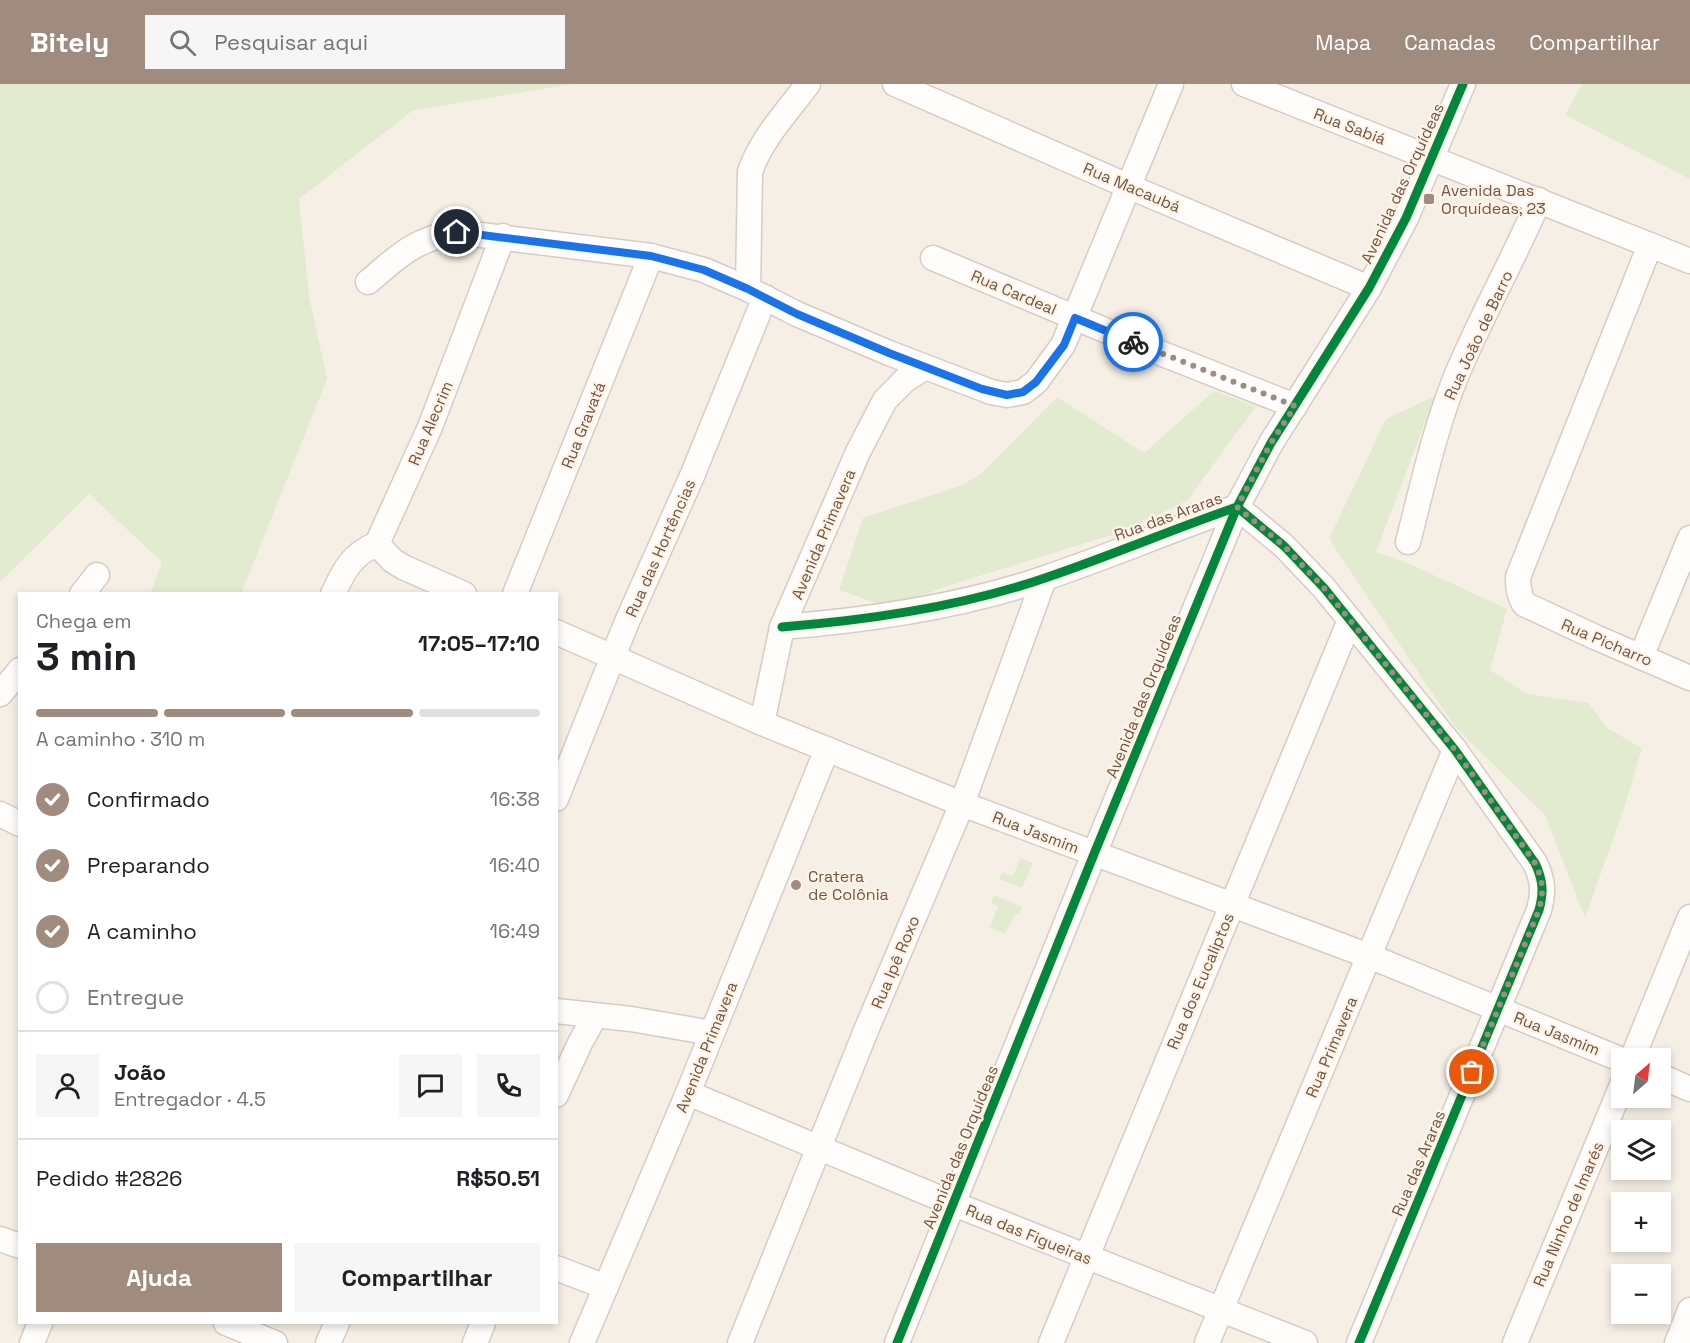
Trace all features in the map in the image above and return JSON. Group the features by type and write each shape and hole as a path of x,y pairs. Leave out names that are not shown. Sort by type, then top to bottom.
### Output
{"street":[{"path":"757,293 750,172 755,156 769,134 808,84"},
{"name":"Rua Macaubá","path":"896,84 1130,187 1369,288"},
{"path":"368,282 412,246 434,236 457,232 651,256 704,270 757,293 797,314 924,368 982,389 1007,395 1023,392 1036,382 1064,345 1172,84"},
{"name":"Rua Sabiá","path":"1244,84 1690,261"},
{"name":"Avenida das Orquídeas","path":"897,1343 1237,507 1271,443 1369,288 1406,218 1463,84"},
{"name":"Rua João de Barro","path":"1408,542 1442,414 1454,381 1539,200"},
{"name":"Rua Alecrim","path":"377,543 430,427 503,236"},
{"name":"Rua Picharro","path":"1650,246 1518,577 1519,595 1524,604 1690,678"},
{"name":"Rua Gravatá","path":"515,592 651,256"},
{"name":"Rua Cardeal","path":"933,258 1203,371 1295,406"},
{"name":"Rua das Hortências","path":"558,794 613,657 692,476 757,293"},
{"name":"Avenida Primavera","path":"762,723 782,627 875,417 885,400 905,380 924,368"},
{"name":"Rua das Araras","path":"782,627 884,616 974,599 1044,579 1237,507 1284,546 1324,588 1455,750 1535,863 1542,882 1542,898 1359,1343"},
{"path":"1641,657 1690,538"},
{"path":"334,592 355,556 377,543 392,560 403,567 459,592"},
{"path":"84,592 97,575"},
{"name":"Rua Ipê Roxo","path":"740,1343 867,1028 962,804 1044,579"},
{"name":"Rua dos Eucaliptos","path":"1051,1343 1350,620"},
{"name":"Rua Jasmim","path":"558,633 762,723 962,804 1369,956 1611,1055"},
{"path":"0,694 18,672"},
{"name":"Avenida Primavera","path":"582,1343 688,1093 827,749"},
{"name":"Rua Primavera","path":"1207,1343 1455,750"},
{"path":"0,814 18,823"},
{"path":"1637,1048 1690,918"},
{"path":"558,1011 631,1019 712,1033"},
{"path":"558,1091 595,1016"},
{"path":"1671,1081 1690,1089"},
{"name":"Rua das Figueiras","path":"688,1093 954,1204 1305,1343"},
{"name":"Rua Ninho de Imarés","path":"1515,1343 1613,1108"},
{"path":"0,1239 18,1245"},
{"path":"558,1269 606,1287"},
{"path":"1677,1343 1690,1310"},
{"path":"32,1343 40,1324"},
{"path":"228,1324 275,1343"},
{"path":"328,1343 337,1324"},
{"path":"475,1343 483,1324"}],"green space":[{"path":"0,84 571,84 412,111 299,199 309,296 327,379 242,592 151,592 162,562 89,494 0,582"},
{"path":"1582,84 1690,84 1690,179 1565,115"},
{"path":"1214,391 1256,406 1187,501 1121,532 888,607 839,590 863,518 960,486 981,474 1057,397 1144,453"},
{"path":"1435,396 1376,552 1412,565 1507,609 1490,670 1527,694 1588,703 1607,728 1642,748 1624,808 1585,918 1545,815 1455,727 1329,539 1386,419"},
{"path":"1020,858 1033,863 1022,888 999,879 1002,872 1013,876"},
{"path":"994,895 1022,907 1019,915 1014,915 1005,934 990,927 998,906 991,903"}],"cycle path":[{"path":"897,1343 1237,507 1271,443 1369,288 1406,218 1463,84"},
{"path":"782,627 882,616 981,597 1069,570 1237,507 1284,546 1324,588 1455,750 1535,863 1540,875 1542,897 1539,910 1359,1343"}],"way so far":[{"path":"1133,342 1295,406 1271,443 1237,507 1263,526 1324,588 1455,750 1535,863 1541,876 1543,889 1539,910 1472,1072"}],"place":[{"name":"Avenida Das Orquídeas, 23","path":"1429,199"},
{"name":"Cratera de Colônia","path":"796,885"}],"route":[{"path":"457,232 651,256 704,270 797,314 924,368 982,389 1007,395 1023,392 1036,382 1064,345 1075,318 1133,342"}]}
